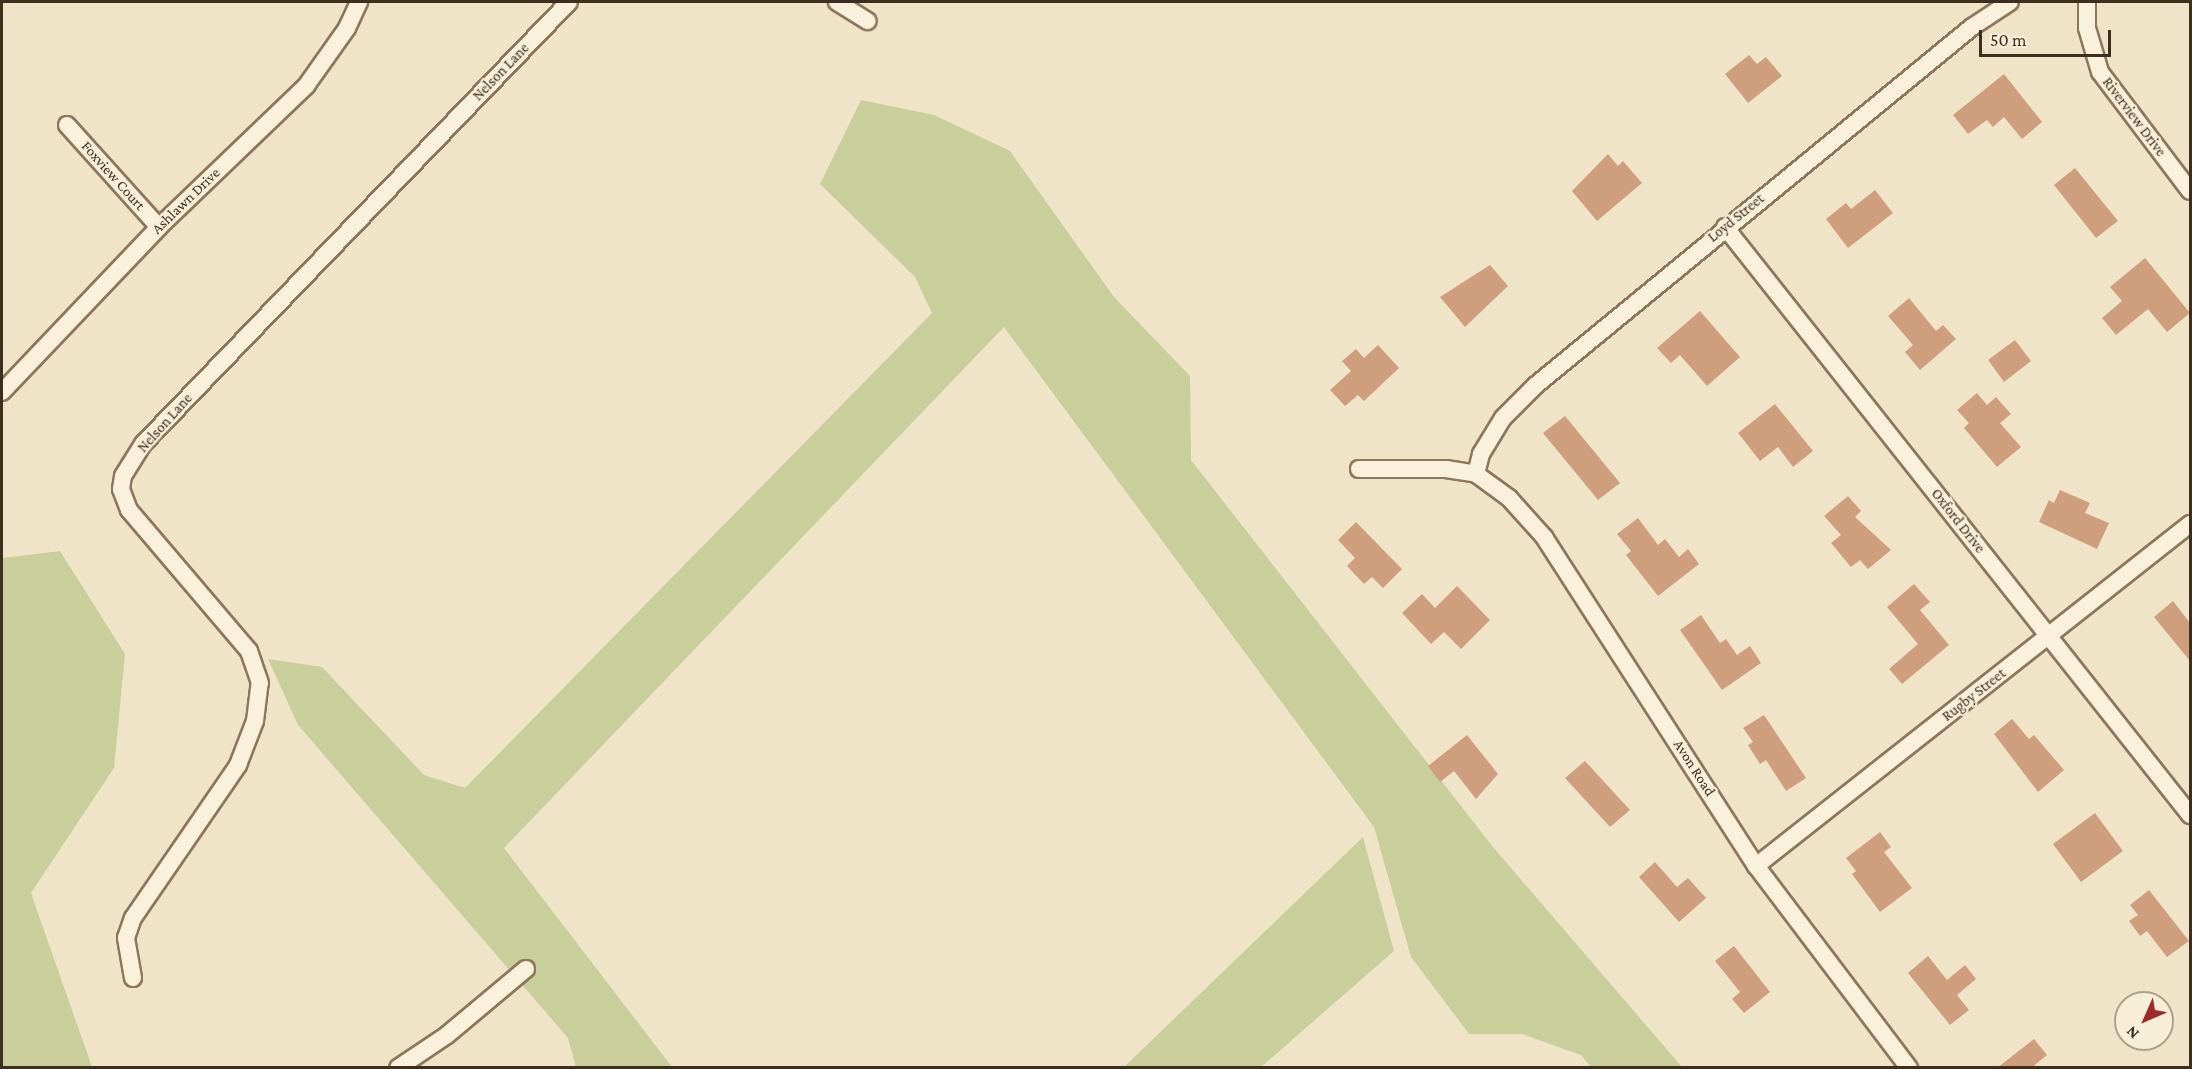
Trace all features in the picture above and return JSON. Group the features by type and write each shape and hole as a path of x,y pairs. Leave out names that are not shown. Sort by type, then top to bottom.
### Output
{"street":[{"name":"Ashlawn Drive","path":"2,392 159,226 306,86 347,28 359,2"},
{"name":"Nelson Lane","path":"133,978 126,938 133,918 238,765 255,722 260,683 249,651 129,510 121,489 123,476 144,443 569,2"},
{"path":"837,2 867,21"},
{"name":"Loyd Street","path":"1476,474 1481,454 1503,418 1536,385 1725,227 1972,27 2010,2"},
{"name":"Riverview Drive","path":"2087,2 2087,28 2100,72 2190,191"},
{"name":"Foxview Court","path":"67,125 159,226"},
{"name":"Oxford Drive","path":"1725,227 2190,815"},
{"name":"Avon Road","path":"1359,469 1446,469 1476,474 1509,498 1545,538 1756,866 1909,1068"},
{"name":"Rugby Street","path":"1756,866 2190,524"},
{"path":"398,1068 447,1035 526,969"}],"green space":[{"path":"861,100 934,115 1010,151 1114,297 1190,376 1191,460 1493,847 1682,1067 1591,1067 1581,1055 1522,1034 1469,1034 1411,957 1374,827 1004,327 504,848 672,1067 576,1067 568,1038 298,725 268,659 322,667 424,775 465,788 932,313 915,277 820,184"},
{"path":"60,551 125,654 114,768 31,893 92,1067 2,1067 2,558"},
{"path":"1363,837 1394,951 1261,1067 1124,1067"}],"building":[{"path":"1749,55 1757,64 1766,57 1782,76 1748,103 1725,74"},
{"path":"2004,74 2042,122 2022,139 2004,117 1993,127 1987,120 1968,134 1953,115"},
{"path":"1608,154 1618,166 1623,161 1642,183 1597,221 1572,191"},
{"path":"2075,168 2118,221 2096,238 2054,185"},
{"path":"1875,190 1893,213 1848,248 1826,219 1846,203 1851,209"},
{"path":"2145,258 2190,313 2167,332 2148,309 2116,335 2102,318 2122,301 2110,287"},
{"path":"1490,265 1508,286 1465,327 1440,297"},
{"path":"1909,298 1936,331 1943,325 1956,339 1920,370 1905,352 1913,345 1888,316"},
{"path":"1700,311 1740,357 1707,386 1680,355 1671,363 1657,348"},
{"path":"2015,340 2031,361 2004,382 1988,360"},
{"path":"1378,345 1399,368 1364,401 1358,395 1345,406 1330,390 1351,371 1342,361 1356,349 1364,358"},
{"path":"1977,393 1987,405 1996,397 2011,414 2000,423 2021,447 1997,467 1964,428 1969,423 1957,410"},
{"path":"1775,404 1813,451 1793,467 1778,447 1760,461 1738,433"},
{"path":"1565,416 1620,483 1598,500 1543,433"},
{"path":"2060,490 2090,503 2085,513 2109,523 2097,549 2039,522 2049,500 2054,503"},
{"path":"1848,496 1861,511 1855,517 1891,550 1868,569 1860,560 1851,567 1831,543 1841,535 1824,516"},
{"path":"1638,518 1658,545 1665,539 1679,557 1688,549 1699,564 1658,596 1626,555 1631,551 1617,534"},
{"path":"1356,522 1402,569 1383,588 1372,577 1364,584 1347,566 1355,558 1338,540"},
{"path":"1914,584 1930,602 1920,610 1949,645 1902,684 1889,669 1918,644 1887,607"},
{"path":"1457,586 1490,620 1461,649 1444,632 1431,644 1402,613 1422,594 1435,608"},
{"path":"2173,601 2190,623 2190,661 2154,617"},
{"path":"1701,615 1720,643 1726,639 1737,655 1750,646 1761,663 1722,690 1680,630"},
{"path":"1764,715 1806,778 1786,791 1766,760 1760,764 1748,745 1753,742 1743,728"},
{"path":"2012,719 2029,739 2034,735 2064,770 2038,792 1994,734"},
{"path":"1467,735 1498,774 1476,799 1454,771 1440,782 1428,766"},
{"path":"1585,761 1630,810 1610,827 1565,778"},
{"path":"2095,813 2123,851 2081,882 2053,844"},
{"path":"1880,832 1891,847 1884,852 1912,888 1880,912 1852,874 1856,871 1846,858"},
{"path":"1655,862 1677,887 1688,878 1706,898 1679,922 1639,877"},
{"path":"2149,890 2189,941 2167,957 2147,931 2140,936 2129,921 2138,915 2130,905"},
{"path":"1734,946 1770,992 1744,1013 1732,999 1740,992 1715,961"},
{"path":"1928,956 1947,980 1965,965 1976,979 1957,995 1969,1010 1950,1025 1908,973"},
{"path":"2034,1039 2047,1055 2031,1068 1997,1068"}]}
